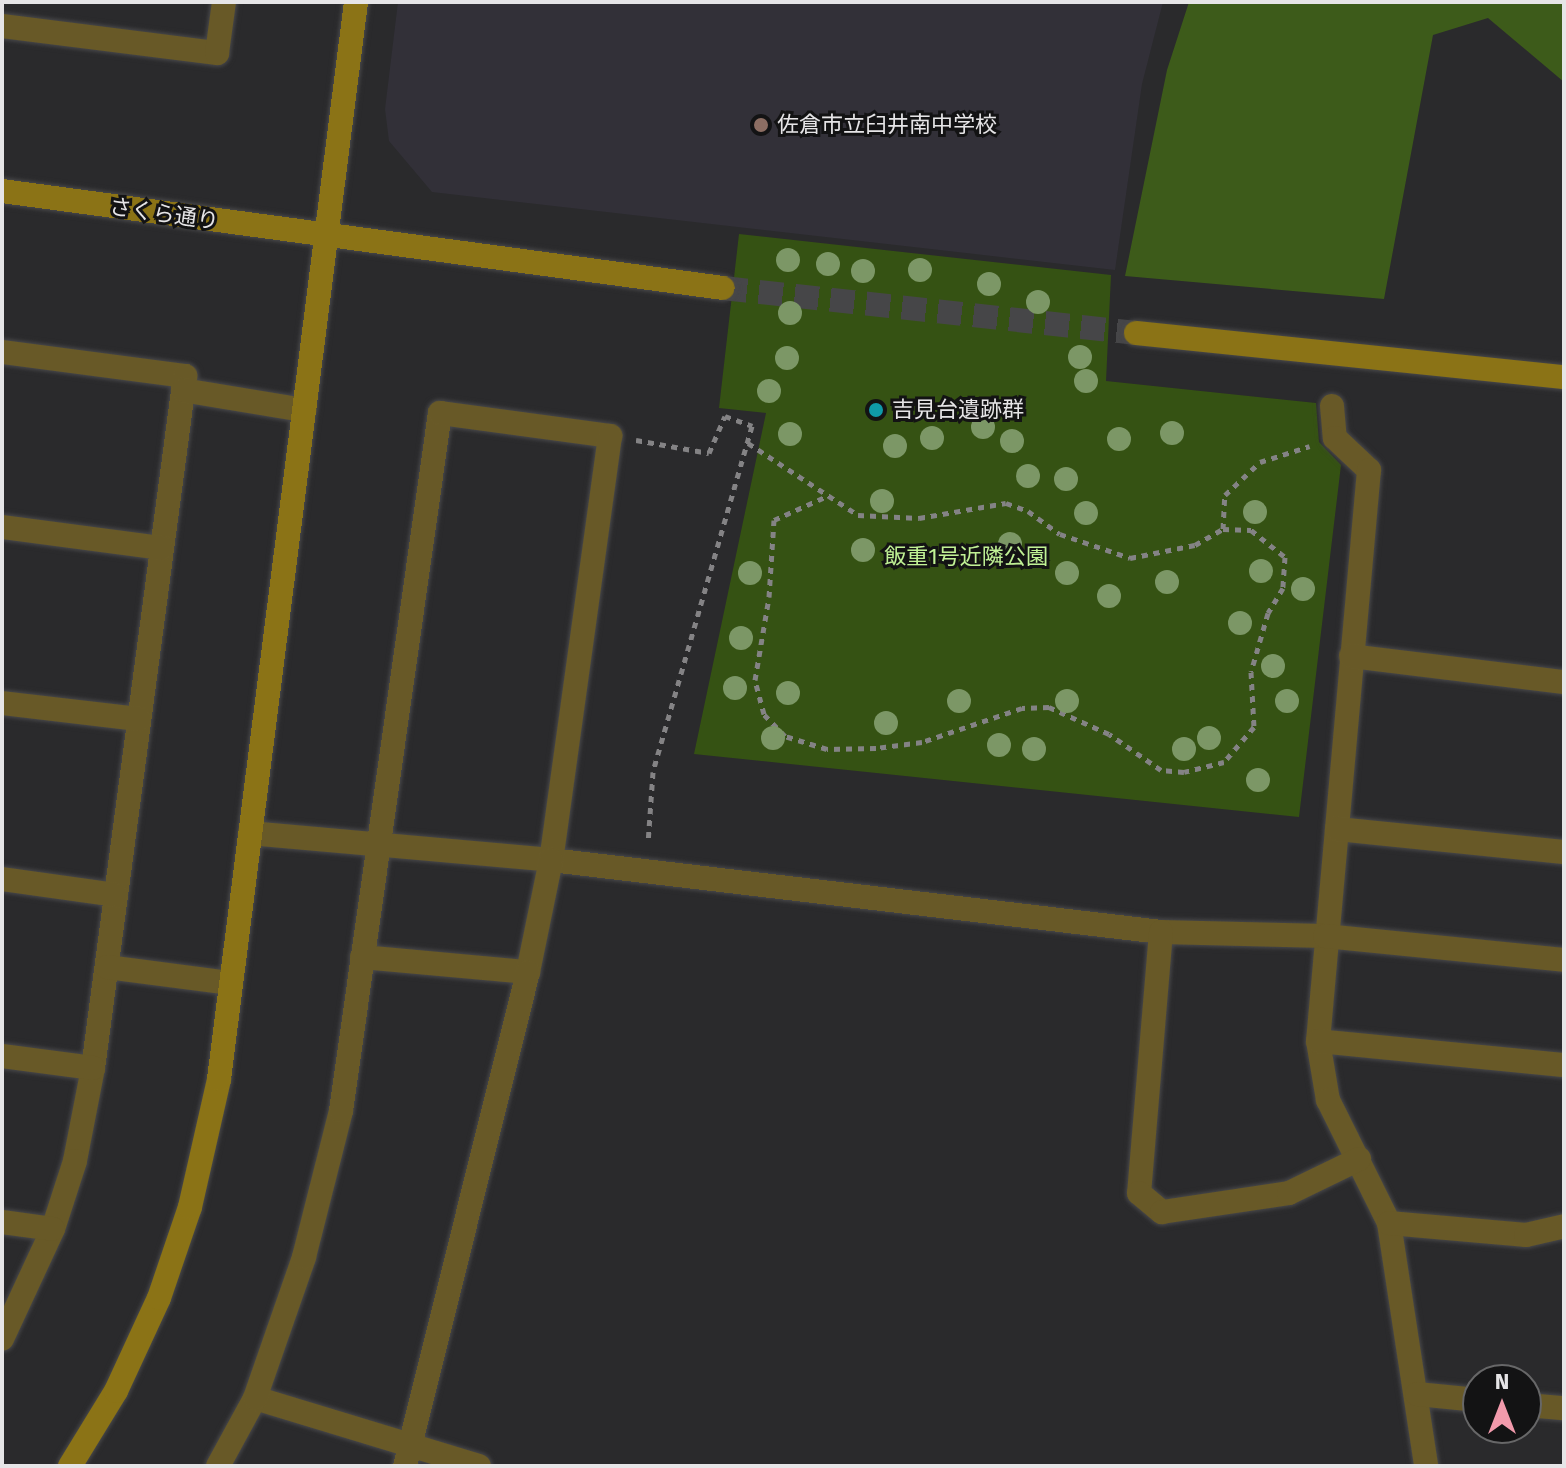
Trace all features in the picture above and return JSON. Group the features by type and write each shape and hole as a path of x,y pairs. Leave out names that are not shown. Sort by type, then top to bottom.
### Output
{"street":[{"path":"2,26 217,53 224,2"},
{"path":"70,1466 116,1391 159,1298 190,1207 219,1079 356,2"},
{"name":"さくら通り","path":"2,191 723,288"},
{"path":"1136,333 1564,377"},
{"path":"2,352 185,376 93,1068 75,1161 53,1229 2,1339"},
{"path":"183,390 304,410"},
{"path":"1332,406 1335,438 1369,470 1318,1041 1328,1100 1389,1223 1426,1466"},
{"path":"218,1466 255,1398 304,1257 341,1111 440,413 610,436 551,860 528,972 408,1454"},
{"path":"2,527 162,548"},
{"path":"1351,656 1564,682"},
{"path":"2,703 139,719"},
{"path":"1337,829 1564,852"},
{"path":"250,833 551,860 1161,932 1325,936 1564,960"},
{"path":"2,879 116,895"},
{"path":"1161,932 1139,1193 1162,1212 1275,1195 1359,1159"},
{"path":"362,957 528,972"},
{"path":"107,967 231,983"},
{"path":"1318,1041 1564,1065"},
{"path":"2,1056 93,1068"},
{"path":"2,1222 53,1229"},
{"path":"1389,1223 1526,1235 1564,1226"},
{"path":"1417,1394 1462,1398"},
{"path":"255,1398 408,1454 479,1466"},
{"path":"1542,1406 1564,1408"}],"path":[{"path":"610,436 709,453 725,416 752,426 653,772 645,872"},
{"path":"1223,529 1225,495 1260,462 1335,438"},
{"path":"748,443 825,497 858,515 919,518 1006,503 1028,511 1060,534 1130,558 1195,545 1223,529 1251,530 1285,557 1283,588 1268,613 1251,672 1254,727 1224,762 1184,772 1161,770 1109,734 1049,707 1022,708 922,742 827,749 785,736 764,714 755,680 769,597 774,520 825,497"}],"shaded area":[{"name":"佐倉市立臼井南中学校","path":"398,2 1163,2 1142,84 1115,270 432,192 389,141 385,109"}],"green space":[{"path":"1189,2 1564,2 1564,82 1488,18 1433,35 1384,299 1125,276 1167,70"},
{"name":"飯重1号近隣公園","path":"739,234 1111,275 1106,381 1316,403 1319,442 1341,465 1299,817 694,754 766,413 719,408"}],"tunnel":[{"path":"723,288 1136,333"}],"place":[{"name":"佐倉市立臼井南中学校","path":"761,125"},
{"name":"吉見台遺跡群","path":"876,410"}]}
